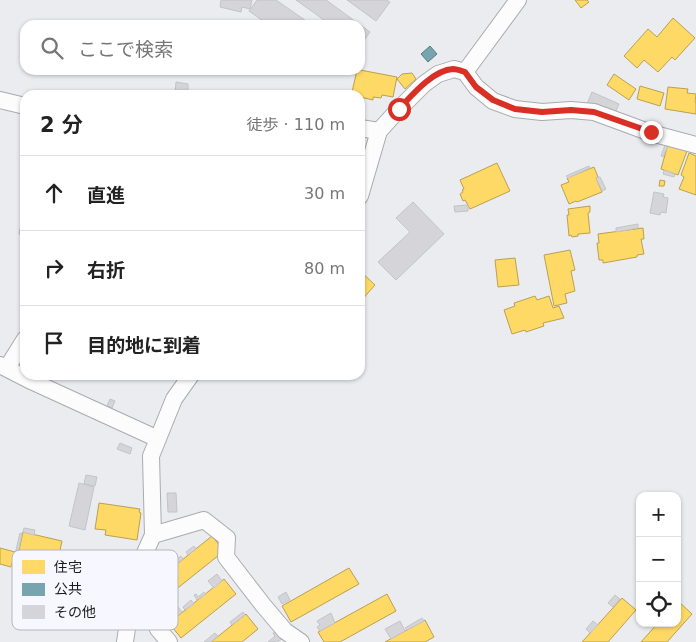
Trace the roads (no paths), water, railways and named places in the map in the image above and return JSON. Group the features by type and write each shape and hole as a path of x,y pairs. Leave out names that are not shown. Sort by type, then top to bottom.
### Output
{"street":[{"path":"465,72 518,0"},
{"path":"365,179 379,131 424,84 438,74 454,69 465,72 476,87 493,100 515,109 542,112 571,110 594,112 696,145"},
{"path":"0,100 20,105"},
{"path":"365,129 379,131"},
{"path":"20,345 4,366 20,375"},
{"path":"29,380 158,439"},
{"path":"146,550 152,535 151,456 174,399 187,380"},
{"path":"152,535 204,520 227,538 226,557 285,631 301,642"},
{"path":"159,630 169,642"}]}
